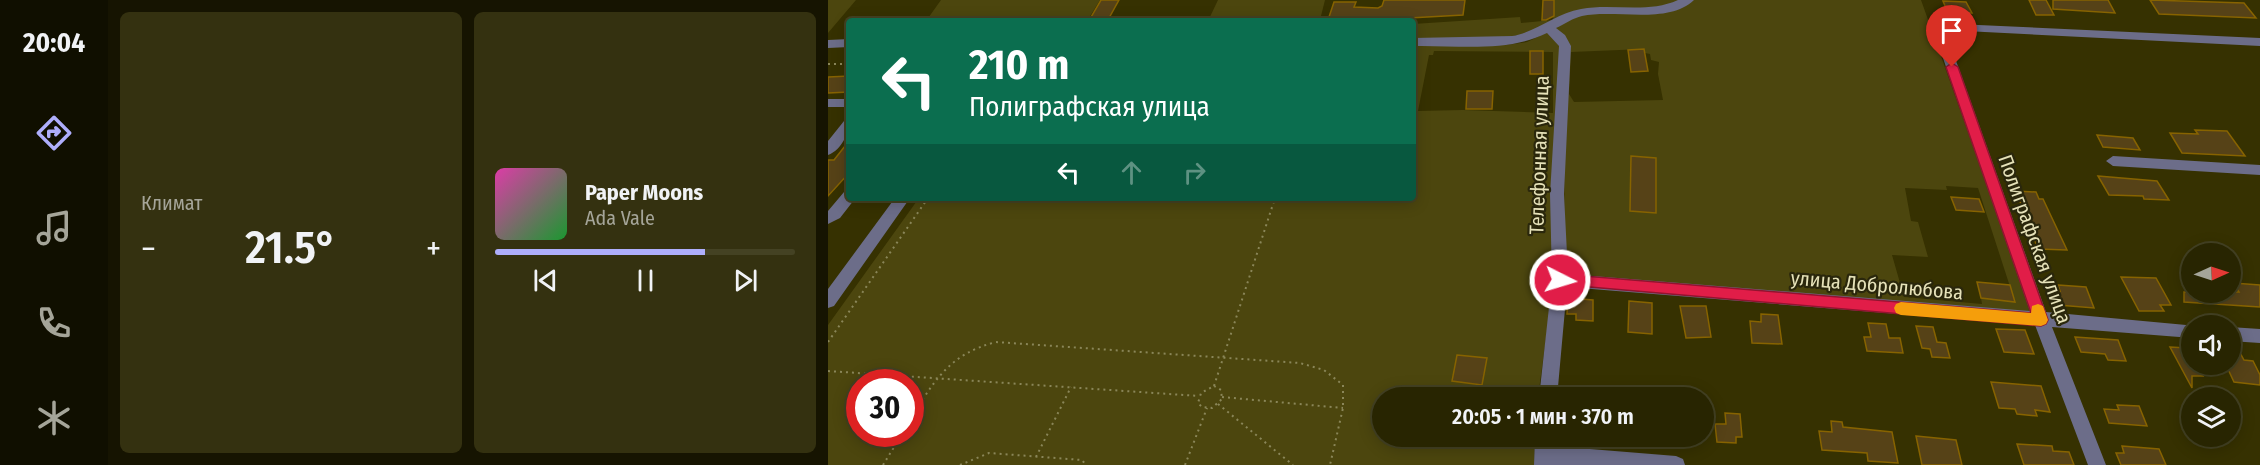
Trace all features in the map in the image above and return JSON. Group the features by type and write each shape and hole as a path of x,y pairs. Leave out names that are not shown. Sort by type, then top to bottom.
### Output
{"street":[{"path":"1416,42 1513,40 1528,37 1579,13 1652,12 1672,8 1688,0"},
{"name":"Полиграфская улица","path":"2097,465 2041,320 1938,26 2260,42"},
{"name":"Телефонная улица","path":"1549,28 1561,38 1565,46 1557,194 1560,280 1549,387"},
{"path":"828,44 846,43"},
{"path":"828,103 846,103"},
{"path":"828,150 846,128"},
{"path":"2112,161 2260,170"},
{"path":"828,218 835,214 846,200"},
{"path":"828,301 901,201"},
{"name":"улица Добролюбова","path":"1560,280 2181,330"},
{"path":"2241,335 2260,336"},
{"path":"1543,452 1676,465"}],"path":[{"path":"828,64 846,64"},
{"path":"828,342 926,201"},
{"path":"1214,386 1274,201"},
{"path":"924,397 936,378 953,360 966,351 996,342 1223,357 1317,366 1329,371 1343,385 1343,408 1330,465"},
{"path":"828,371 1198,396 1204,390 1214,386"},
{"path":"1198,396 1199,405 1207,408 1218,404 1222,397 1221,390 1214,386"},
{"path":"1036,457 1071,387"},
{"path":"1222,397 1343,408"},
{"path":"1218,404 1293,465"},
{"path":"1185,465 1207,408"},
{"path":"883,465 894,447"},
{"path":"960,465 989,453 1082,460 1086,465"}],"shaded area":[{"path":"828,0 856,0 828,33"},
{"path":"941,0 1100,0 1089,18 928,18"},
{"path":"1218,0 1325,0 1320,18 1209,18"},
{"path":"1554,0 1921,0 2033,314 1564,276 1565,37 1550,24 1521,35 1416,39 1416,24 1520,17 1521,23 1553,20","holes":["1644,49 1645,53 1650,54 1651,60 1659,62 1658,74 1663,100 1574,102 1569,94 1571,52","1946,186 1978,188 2015,302 1981,298 1982,304 1904,297 1892,255 1928,257 1918,222 1911,221 1905,188 1947,190"]},
{"path":"1548,32 1560,46 1554,279 1539,387 1372,387 1372,447 1535,447 1534,465 828,465 828,325 917,201 1416,201 1416,46 1506,45 1527,42","holes":["1434,51 1553,52 1553,113 1418,111 1429,55 1433,55"]}],"building":[{"path":"1101,0 1119,0 1109,18 1091,17"},
{"path":"1384,0 1465,0 1463,15 1409,18 1329,17 1334,2 1356,2 1354,7 1378,8 1382,6"},
{"path":"1543,0 1554,0 1554,16 1546,20 1542,20"},
{"path":"2029,0 2046,0 2054,15 2036,15"},
{"path":"2053,0 2108,0 2115,13 2053,9"},
{"path":"2150,0 2244,3 2256,18 2159,14"},
{"path":"1943,1 1966,2 1972,13 1948,13"},
{"path":"1644,49 1648,71 1631,72 1628,50"},
{"path":"1530,51 1543,51 1543,74 1530,74"},
{"path":"846,76 846,92 828,93 828,77"},
{"path":"1467,91 1493,91 1492,109 1466,109"},
{"path":"2195,130 2227,131 2245,156 2182,153 2170,133 2198,134"},
{"path":"2097,135 2133,138 2140,150 2103,147"},
{"path":"846,145 846,176 828,196 828,160 834,160"},
{"path":"1631,156 1656,158 1656,213 1630,211"},
{"path":"2098,176 2157,181 2169,200 2144,199 2143,196 2109,195"},
{"path":"2016,191 2036,192 2039,199 2043,199 2067,250 2038,249"},
{"path":"1951,197 1979,199 1984,212 1956,210"},
{"path":"2121,277 2156,278 2171,305 2160,305 2164,311 2139,311"},
{"path":"1977,282 2010,285 2015,302 1981,298"},
{"path":"2241,284 2260,285 2260,307 2199,303 2241,303"},
{"path":"2058,285 2086,287 2094,308 2058,305 2052,290 2060,291"},
{"path":"1568,298 1593,300 1593,321 1576,320 1576,314 1567,314"},
{"path":"1629,301 1652,303 1652,334 1628,332"},
{"path":"1680,306 1706,306 1711,337 1686,338"},
{"path":"1761,314 1778,315 1782,344 1752,343 1750,321 1761,322"},
{"path":"1868,323 1886,324 1889,338 1900,338 1903,353 1867,351 1864,337 1871,337"},
{"path":"1916,326 1933,327 1937,342 1946,343 1950,358 1932,357 1930,349 1922,348"},
{"path":"1996,329 2025,330 2034,354 2004,352"},
{"path":"2075,337 2118,340 2126,361 2108,360 2105,354 2081,352"},
{"path":"2170,347 2181,348 2181,368"},
{"path":"1457,355 1487,358 1482,385 1452,381"},
{"path":"2241,355 2244,360 2253,361 2260,375 2260,385 2234,382 2231,375 2241,375"},
{"path":"2185,375 2202,375 2192,376 2191,387"},
{"path":"1991,382 2041,386 2050,412 2035,410 2037,416 2017,414 2015,409 1999,408"},
{"path":"2117,405 2139,406 2147,426 2109,423 2104,409 2119,410"},
{"path":"1725,413 1740,414 1742,437 1736,437 1736,443 1717,442 1715,424 1726,424"},
{"path":"1831,421 1842,422 1843,427 1892,432 1898,463 1868,461 1867,453 1822,450 1819,431 1832,432"},
{"path":"1916,436 1956,440 1962,465 1922,465"},
{"path":"2017,444 2052,446 2053,451 2069,452 2074,465 2024,465"},
{"path":"2122,446 2159,449 2166,465 2121,465 2116,453 2124,453"}],"slow traffic":[{"path":"1901,308 2041,320 2038,311"}],"route":[{"path":"1560,280 2041,320 1952,67"}]}
